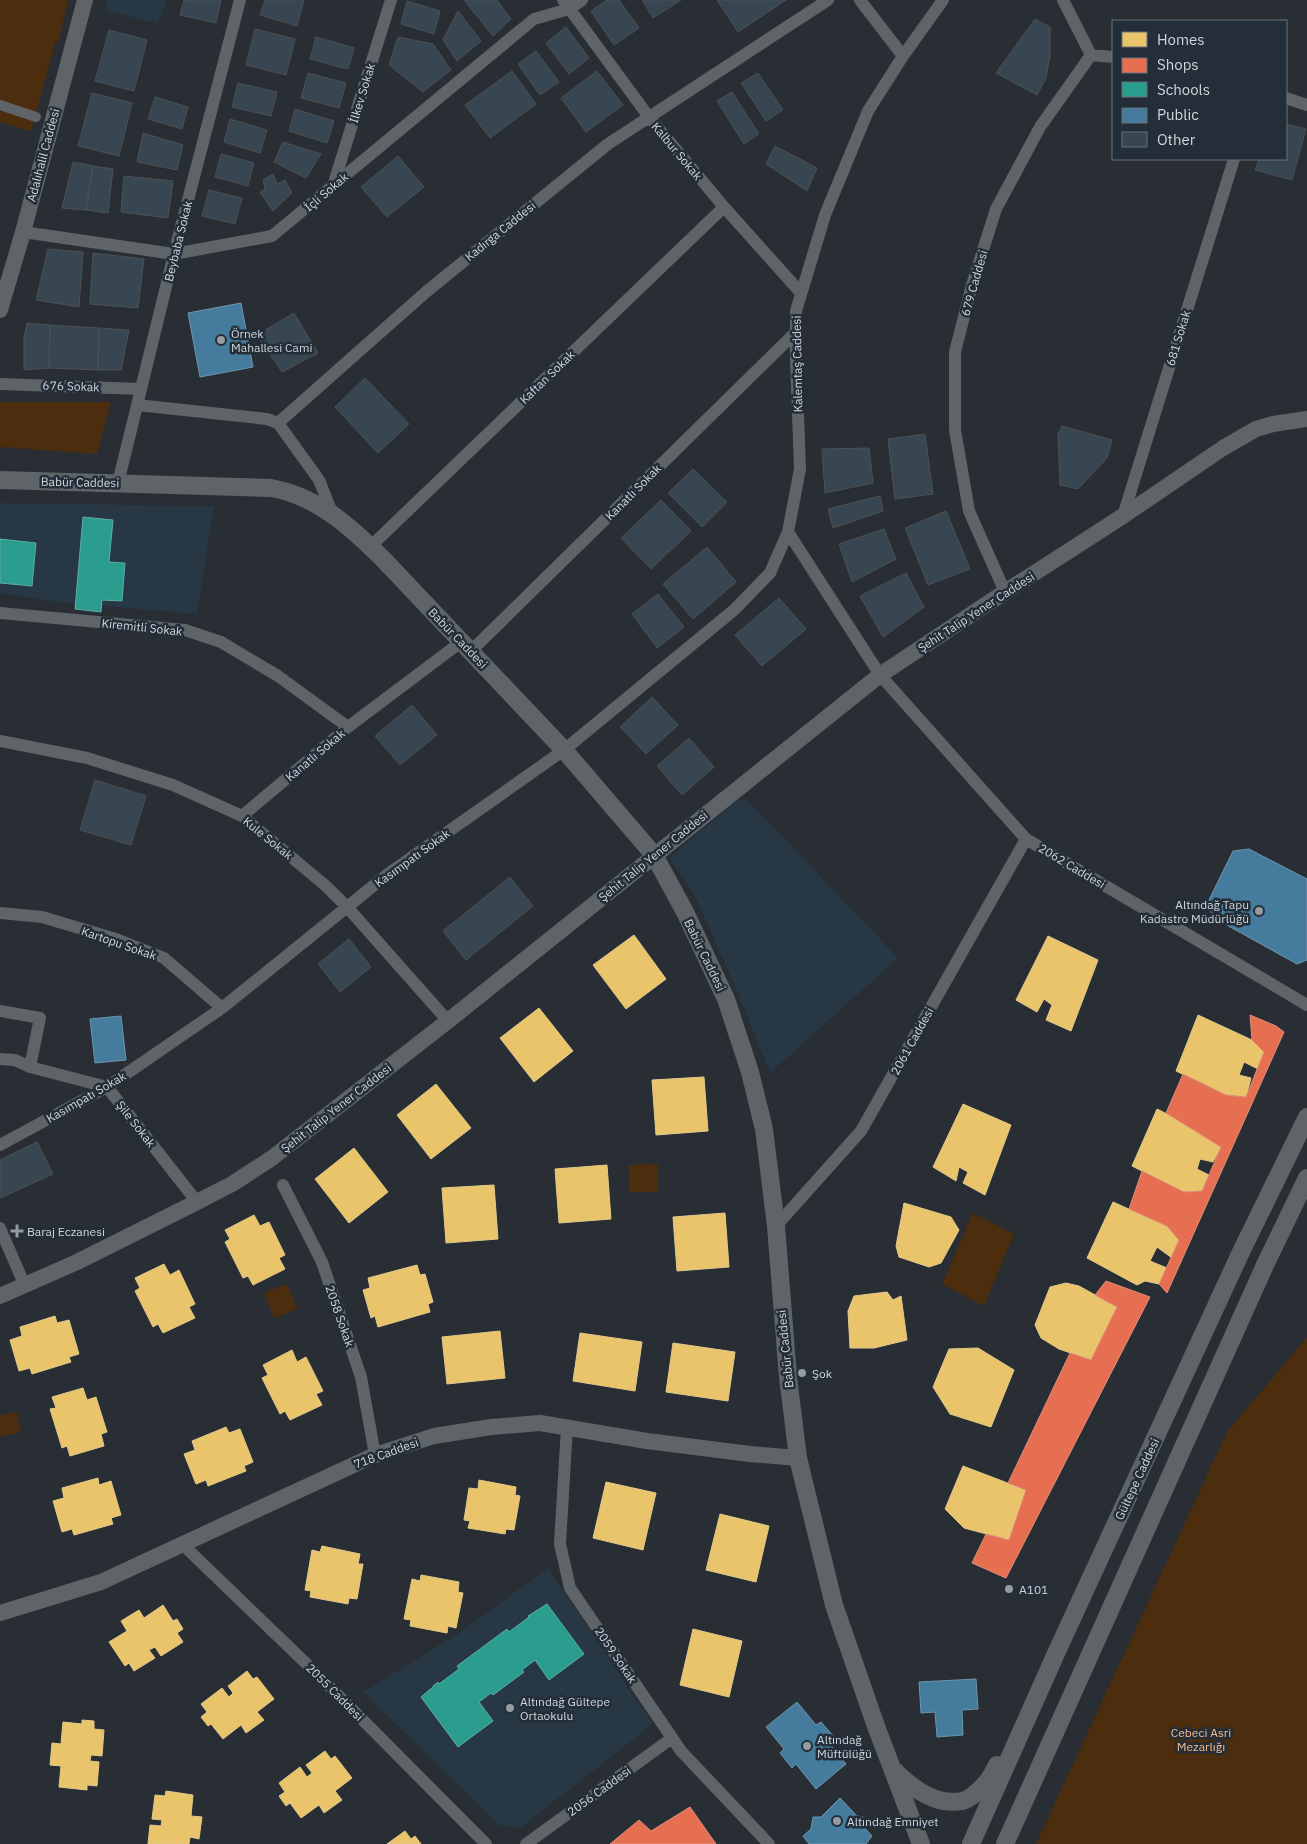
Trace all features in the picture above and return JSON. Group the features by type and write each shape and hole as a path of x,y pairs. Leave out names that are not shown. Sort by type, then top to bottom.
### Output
{"main road":[{"name":"Babür Caddesi","path":"0,480 271,488 300,495 333,515 371,546 564,750 654,855 685,912 726,999 750,1072 764,1128 776,1226 788,1377 798,1458 834,1605 891,1766 921,1844"},
{"name":"Gültepe Caddesi","path":"972,1844 1240,1254 1307,1117"},
{"path":"1005,1844 1261,1274 1307,1178"},
{"path":"891,1766 905,1780 925,1795 941,1801 964,1801 986,1784 999,1760 1009,1759"}],"street":[{"name":"Adalıhalil Caddesi","path":"0,310 6,266 23,232 85,0"},
{"name":"Beybaba Sokak","path":"118,483 174,254 240,0"},
{"name":"İlkev Sokak","path":"333,186 391,0"},
{"name":"İçli Sokak","path":"23,232 174,254 272,236 534,19 566,4 582,0"},
{"name":"Kadırga Caddesi","path":"278,423 426,292 608,144 828,0"},
{"path":"860,0 903,56"},
{"name":"Kalemtaş Caddesi","path":"788,532 800,469 796,311 824,215 868,111 903,56 943,0"},
{"path":"1063,0 1091,55 1112,57"},
{"name":"Kalbur Sokak","path":"566,4 649,117 724,207 802,293"},
{"name":"679 Caddesi","path":"1005,592 970,511 955,430 955,352 972,285 996,209 1040,127 1091,55"},
{"path":"1287,98 1307,105"},
{"path":"0,105 36,116"},
{"name":"681 Sokak","path":"1123,516 1234,160"},
{"name":"Kaftan Sokak","path":"371,546 724,207"},
{"name":"Kanatlı Sokak","path":"242,816 348,727 466,647 796,332"},
{"name":"676 Sokak","path":"0,384 141,389"},
{"path":"137,405 267,418 278,423 319,480 333,515"},
{"name":"Şehit Talip Yener Caddesi","path":"0,1296 77,1262 197,1202 232,1184 272,1158 448,1021 880,676 1241,438 1273,424 1307,418"},
{"path":"788,532 880,676"},
{"name":"Kasımpatı Sokak","path":"0,1145 107,1087 222,1008 388,874 564,750 734,610 770,573 788,532"},
{"name":"Kiremitli Sokak","path":"0,613 185,630 221,642 278,676 348,727"},
{"name":"2062 Caddesi","path":"880,676 1026,839 1307,1005"},
{"path":"0,733 35,748"},
{"name":"Kule Sokak","path":"0,741 88,758 173,785 242,816 348,906 448,1021"},
{"name":"2061 Caddesi","path":"776,1226 861,1131 1026,839"},
{"name":"Kartopu Sokak","path":"0,913 42,917 116,939 164,958 222,1008"},
{"path":"0,1011 40,1018 30,1067"},
{"path":"0,1059 14,1060 30,1067 107,1087"},
{"name":"Şile Sokak","path":"107,1087 197,1202"},
{"name":"2058 Sokak","path":"283,1185 322,1262 361,1376 375,1455"},
{"path":"0,1228 25,1286"},
{"name":"718 Caddesi","path":"0,1613 101,1582 181,1543 375,1455 434,1436 482,1428 540,1423 648,1441 798,1458"},
{"name":"2059 Sokak","path":"568,1427 560,1544 570,1588 681,1751 769,1844"},
{"name":"2055 Caddesi","path":"181,1543 315,1672 486,1844"},
{"name":"2056 Caddesi","path":"526,1844 672,1738"}],"shaded area":[{"path":"108,0 167,0 158,24 105,10"},
{"path":"0,503 214,506 197,614 66,603 0,593"},
{"path":"747,799 898,958 770,1073 737,991 695,896 669,858 736,801"},
{"name":"Altındağ Gültepe Ortaokulu","path":"548,1568 652,1723 642,1733 520,1828 499,1825 363,1692 459,1633"}],"green space":[{"path":"0,0 68,0 58,43 54,42 54,48 31,131 0,122"},
{"path":"0,402 111,402 97,454 0,447"},
{"path":"658,1164 658,1192 629,1192 629,1165"},
{"path":"973,1213 1014,1234 984,1306 942,1284"},
{"path":"287,1284 297,1309 274,1318 264,1293"},
{"name":"Cebeci Asri Mezarlığı","path":"1307,1337 1307,1844 1036,1844 1227,1432"},
{"path":"17,1412 21,1432 0,1437 0,1415"}],"building: Homes":[{"path":"634,935 666,979 626,1009 593,965"},
{"path":"1048,936 1098,960 1071,1031 1046,1020 1052,1005 1044,999 1037,1012 1016,1000"},
{"path":"539,1008 573,1051 534,1082 500,1038"},
{"path":"1198,1015 1252,1040 1264,1052 1258,1069 1244,1062 1239,1075 1251,1078 1246,1097 1226,1095 1176,1071"},
{"path":"704,1077 708,1131 656,1135 652,1080"},
{"path":"436,1084 471,1128 431,1159 397,1115"},
{"path":"963,1104 1011,1125 985,1195 963,1183 968,1172 959,1167 956,1181 933,1167"},
{"path":"1157,1109 1209,1135 1221,1147 1213,1162 1200,1159 1197,1169 1209,1175 1202,1191 1184,1192 1132,1166"},
{"path":"354,1148 388,1192 349,1223 315,1179"},
{"path":"607,1165 611,1219 559,1223 555,1169"},
{"path":"494,1185 498,1239 446,1243 442,1188"},
{"path":"1113,1202 1167,1226 1179,1240 1172,1258 1157,1247 1150,1261 1167,1268 1159,1284 1145,1281 1137,1285 1087,1258"},
{"path":"904,1203 951,1217 959,1230 941,1263 929,1267 899,1257 896,1246"},
{"path":"725,1213 729,1267 677,1271 673,1217"},
{"path":"254,1215 260,1226 269,1222 285,1255 279,1258 285,1269 253,1285 248,1276 243,1278 225,1242 230,1239 225,1230"},
{"path":"164,1264 170,1275 179,1270 195,1304 189,1307 195,1318 163,1333 158,1324 153,1327 135,1291 140,1288 135,1278"},
{"path":"417,1265 420,1275 425,1274 433,1302 428,1304 430,1312 378,1327 375,1316 371,1318 363,1290 370,1288 368,1278"},
{"path":"1066,1283 1079,1286 1117,1307 1091,1360 1059,1349 1041,1338 1035,1325 1050,1287"},
{"path":"887,1292 893,1300 901,1296 907,1340 874,1348 850,1348 848,1311 854,1296"},
{"path":"55,1316 57,1323 69,1320 79,1354 69,1357 71,1362 32,1374 30,1368 19,1371 10,1340 22,1336 20,1327"},
{"path":"500,1331 505,1378 447,1384 442,1337"},
{"path":"580,1333 642,1342 635,1391 573,1381"},
{"path":"673,1343 735,1352 728,1401 666,1392"},
{"path":"978,1348 1014,1370 991,1427 950,1414 933,1387 949,1349"},
{"path":"292,1350 297,1362 306,1357 323,1391 316,1394 322,1405 290,1420 285,1411 280,1414 262,1378 268,1375 263,1365"},
{"path":"83,1388 87,1400 96,1397 107,1432 101,1434 104,1446 70,1456 67,1446 62,1448 50,1409 56,1408 52,1397"},
{"path":"226,1427 229,1433 240,1429 253,1462 244,1466 246,1471 208,1486 206,1480 196,1484 184,1454 195,1450 192,1441"},
{"path":"963,1466 1026,1490 1009,1540 964,1528 945,1509"},
{"path":"98,1478 99,1485 111,1481 121,1515 111,1518 113,1524 74,1535 72,1529 62,1532 53,1501 64,1498 62,1488"},
{"path":"479,1480 516,1487 515,1495 520,1496 514,1530 506,1529 505,1534 468,1528 470,1521 464,1520 469,1488 478,1489"},
{"path":"606,1482 656,1493 643,1550 593,1538"},
{"path":"720,1514 769,1526 756,1582 706,1570"},
{"path":"322,1546 360,1554 358,1564 363,1564 357,1599 349,1598 348,1604 310,1597 311,1591 305,1590 312,1550 320,1552"},
{"path":"421,1575 459,1582 458,1592 463,1593 456,1628 448,1626 447,1633 410,1626 411,1620 404,1619 412,1579 420,1581"},
{"path":"163,1605 173,1621 177,1619 183,1629 177,1633 183,1642 161,1656 155,1647 149,1650 155,1658 134,1671 129,1663 125,1666 109,1642 127,1631 121,1621 139,1610 144,1618"},
{"path":"693,1629 742,1641 729,1697 680,1685"},
{"path":"247,1671 253,1679 257,1677 274,1699 257,1712 264,1720 246,1733 241,1725 223,1739 211,1724 208,1726 201,1717 207,1712 201,1704 222,1688 229,1697 233,1693 228,1686"},
{"path":"82,1720 94,1721 94,1729 104,1730 102,1756 91,1755 90,1761 99,1762 97,1786 87,1785 87,1790 59,1787 61,1766 50,1765 52,1743 61,1744 63,1722 82,1724"},
{"path":"325,1751 331,1759 335,1756 352,1778 335,1791 342,1800 324,1813 319,1805 301,1818 290,1803 286,1806 279,1796 285,1792 279,1783 300,1767 307,1777 312,1773 306,1765"},
{"path":"166,1791 193,1795 191,1816 202,1817 199,1839 190,1837 189,1844 148,1844 150,1825 161,1826 162,1820 152,1819 155,1795 165,1796"},
{"path":"405,1831 411,1839 415,1836 421,1844 387,1844"}],"building: Shops":[{"path":"1250,1015 1276,1026 1284,1032 1167,1293 1159,1284 1179,1240 1167,1226 1129,1209 1142,1171 1184,1192 1202,1191 1221,1147 1166,1113 1183,1074 1226,1095 1246,1097 1264,1052 1252,1040"},
{"path":"1106,1281 1150,1297 1006,1578 972,1563 986,1534 1009,1540 1026,1490 1008,1483 1070,1353 1091,1360 1117,1307 1095,1295"},
{"path":"690,1807 716,1844 610,1844 639,1820 651,1831"}],"building: Schools":[{"path":"83,517 113,520 109,562 125,563 122,601 102,600 101,612 75,609"},
{"path":"0,539 36,543 32,586 0,583"},
{"path":"547,1604 584,1654 549,1680 535,1660 522,1670 524,1672 493,1695 491,1693 479,1702 493,1721 458,1747 421,1697 438,1682 439,1684 459,1669 457,1666 507,1629 509,1632 528,1616"}],"building: Public":[{"name":"Örnek Mahallesi Cami","path":"241,303 253,367 200,377 188,313"},
{"name":"Altındağ Tapu Kadastro Müdürlüğü","path":"1249,849 1307,879 1307,960 1297,964 1214,918 1207,904 1233,851"},
{"path":"121,1016 126,1060 95,1063 90,1019"},
{"path":"976,1679 978,1709 962,1710 963,1735 937,1737 935,1712 921,1713 919,1682"},
{"name":"Altındağ Müftülüğü","path":"797,1702 816,1725 821,1722 835,1738 829,1743 846,1764 816,1789 796,1764 792,1768 780,1753 784,1749 766,1727"},
{"name":"Altındağ Emniyet","path":"840,1798 857,1816 863,1817 862,1825 872,1836 866,1844 809,1844 803,1836 811,1829 813,1817 821,1817"}],"building: Other":[{"path":"184,0 221,0 216,23 180,15"},
{"path":"265,0 304,0 297,26 260,15"},
{"path":"464,0 497,0 511,19 493,36"},
{"path":"607,0 619,0 639,28 614,45 591,11"},
{"path":"642,0 681,0 653,18"},
{"path":"717,0 786,0 738,32"},
{"path":"407,1 440,11 434,34 401,24"},
{"path":"458,11 481,41 457,61 443,40"},
{"path":"1035,19 1050,27 1050,56 1046,78 1037,95 996,73"},
{"path":"566,27 589,58 569,74 546,43"},
{"path":"255,29 295,39 286,75 246,65"},
{"path":"109,30 147,40 134,91 95,81"},
{"path":"316,37 354,48 348,69 310,59"},
{"path":"398,37 433,44 451,70 423,92 389,65"},
{"path":"536,51 559,82 540,95 518,64"},
{"path":"512,71 536,104 490,138 465,105"},
{"path":"597,71 623,105 586,132 561,98"},
{"path":"308,73 346,83 339,108 301,98"},
{"path":"758,73 783,110 766,121 741,83"},
{"path":"238,83 277,92 271,116 232,107"},
{"path":"732,92 759,134 744,144 717,101"},
{"path":"92,93 132,103 119,156 78,146"},
{"path":"155,97 188,107 182,129 148,119"},
{"path":"295,109 334,121 327,143 289,131"},
{"path":"230,119 267,130 260,153 224,142"},
{"path":"1287,124 1306,129 1292,180 1255,170 1259,160 1287,160"},
{"path":"143,133 183,145 177,170 137,162"},
{"path":"283,142 321,154 306,178 274,162"},
{"path":"775,146 817,168 807,191 766,164"},
{"path":"221,154 254,163 248,186 215,177"},
{"path":"398,156 424,187 387,217 361,187"},
{"path":"73,162 93,166 86,210 62,208"},
{"path":"93,166 113,169 108,213 86,210"},
{"path":"273,174 277,184 285,180 292,193 273,211 260,192 265,189 263,180"},
{"path":"124,176 173,181 168,218 121,212"},
{"path":"209,190 242,198 235,224 202,216"},
{"path":"48,249 83,252 79,307 36,300"},
{"path":"93,253 144,259 138,308 90,304"},
{"path":"294,313 318,353 282,372 257,335"},
{"path":"27,323 50,325 49,368 24,370 24,338"},
{"path":"50,325 99,328 98,370 49,368"},
{"path":"99,328 129,330 121,370 98,370"},
{"path":"365,378 409,424 378,453 335,407"},
{"path":"1062,426 1112,440 1107,458 1078,489 1060,485 1058,434"},
{"path":"925,434 933,494 895,499 888,439"},
{"path":"869,448 873,483 825,493 822,449"},
{"path":"693,469 727,502 702,527 668,493"},
{"path":"880,496 883,511 833,528 828,509"},
{"path":"661,500 691,531 651,569 621,538"},
{"path":"946,511 970,569 928,585 905,528"},
{"path":"884,529 896,559 852,582 839,544"},
{"path":"707,547 736,582 693,619 663,584"},
{"path":"906,573 924,607 883,637 860,596"},
{"path":"658,594 684,627 657,648 632,614"},
{"path":"779,598 806,629 762,666 735,635"},
{"path":"652,697 678,725 646,754 620,727"},
{"path":"412,705 437,735 400,765 375,736"},
{"path":"689,738 714,767 682,795 657,766"},
{"path":"95,780 146,796 131,845 80,830"},
{"path":"510,877 533,906 466,960 443,931"},
{"path":"349,939 371,967 340,992 318,964"},
{"path":"37,1142 53,1174 0,1198 0,1160"}],"place":[{"name":"Örnek Mahallesi Cami","path":"221,340"},
{"name":"Altındağ Tapu Kadastro Müdürlüğü","path":"1259,911"},
{"name":"Baraj Eczanesi","path":"17,1231"},
{"name":"Şok","path":"802,1373"},
{"name":"A101","path":"1009,1589"},
{"name":"Altındağ Gültepe Ortaokulu","path":"510,1708"},
{"name":"Altındağ Müftülüğü","path":"807,1746"},
{"name":"Altındağ Emniyet","path":"837,1821"}]}
